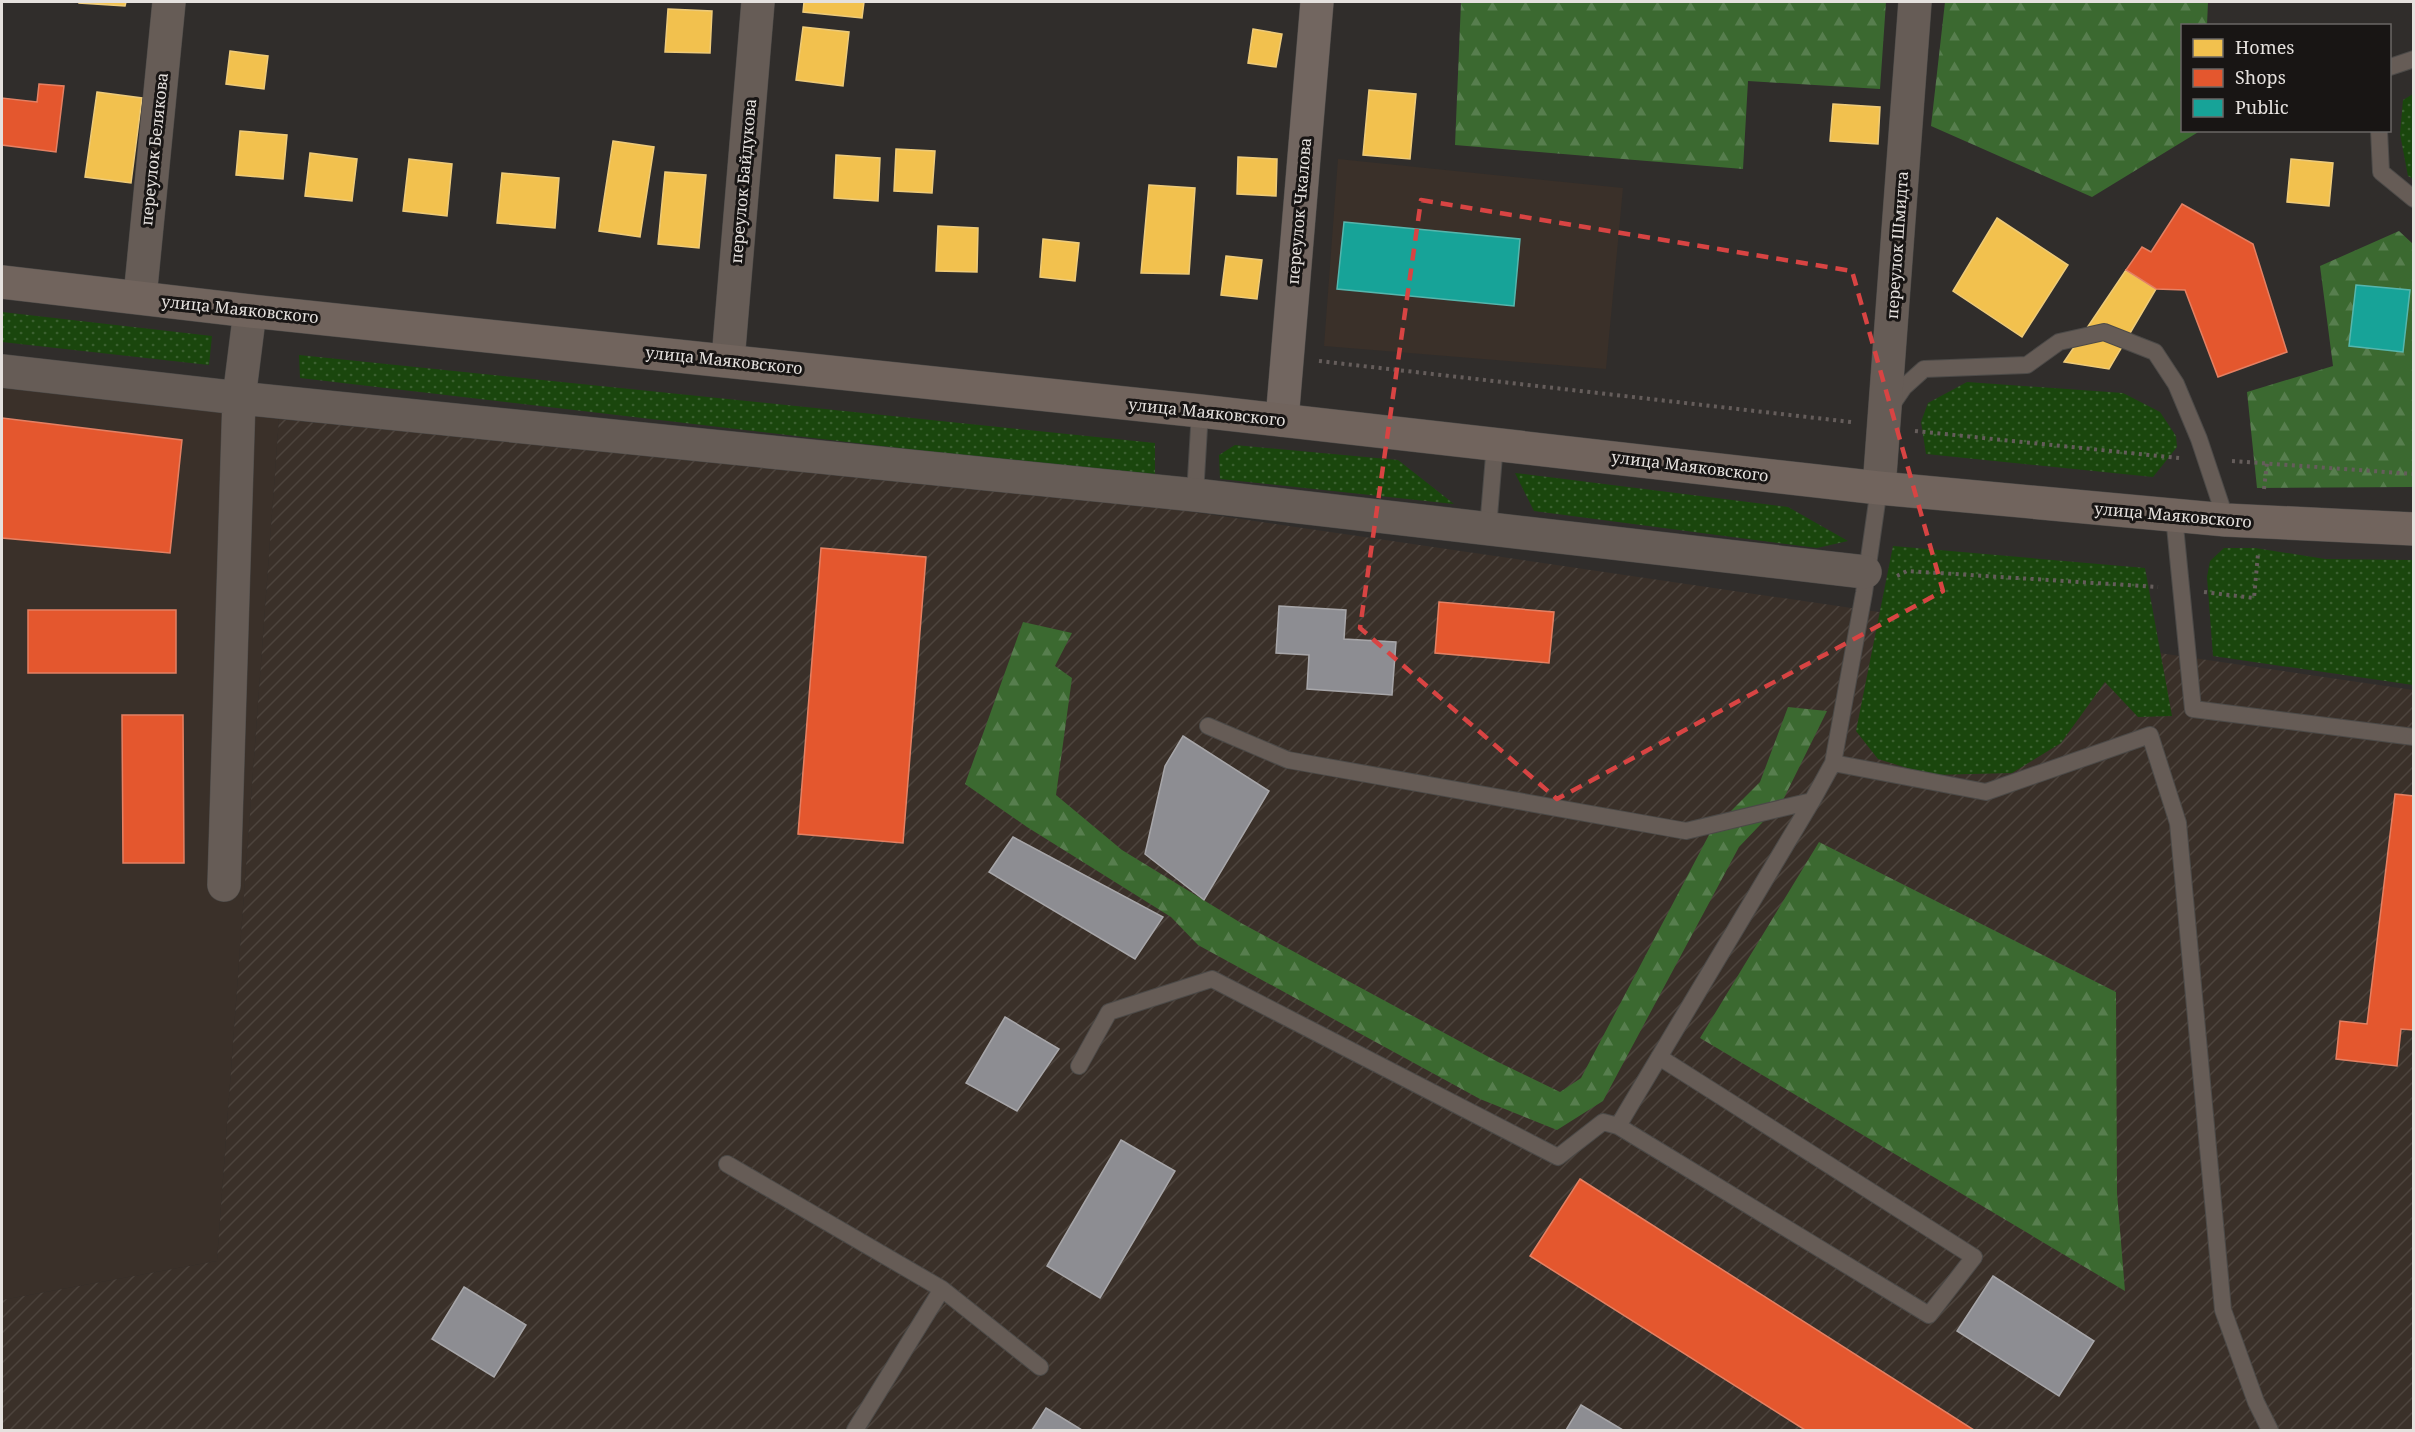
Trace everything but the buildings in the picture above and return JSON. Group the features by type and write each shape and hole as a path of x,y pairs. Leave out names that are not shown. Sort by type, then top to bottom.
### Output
{"main road":[{"name":"улица Маяковского","path":"2,282 250,311 1200,411 1879,488 2174,516 2414,530"}],"street":[{"name":"переулок Белякова","path":"140,297 169,2"},
{"name":"переулок Байдукова","path":"728,360 758,2"},
{"name":"переулок Чкалова","path":"1282,420 1317,2"},
{"name":"переулок Шмидта","path":"1879,488 1915,2"},
{"path":"224,885 239,398 250,311"},
{"path":"2,371 239,398 1195,495 1488,528 1864,583"}],"lane":[{"path":"2391,67 2414,59"},
{"path":"2379,132 2381,172 2414,199"},
{"path":"1884,416 1904,387 1924,369 2027,365 2059,342 2104,332 2155,352 2171,376 2199,439 2226,520"},
{"path":"1195,495 1200,411"},
{"path":"1488,528 1495,444"},
{"path":"1618,1125 1833,763 1879,488"},
{"path":"2174,516 2193,709 2414,737"},
{"path":"1208,726 1288,760 1686,831 1812,801"},
{"path":"1833,763 1986,792 2150,735 2178,823 2223,1310 2256,1402 2270,1431"},
{"path":"1079,1066 1109,1012 1212,979 1558,1157 1603,1122 1618,1125 1929,1316 1974,1257 1659,1057"},
{"path":"728,1164 942,1289 1040,1366"},
{"path":"855,1431 942,1289"}],"path":[{"path":"1864,583 1906,572 2182,589 2253,598 2267,463"}],"highlighted area":[{"path":"1421,200 1852,271 1943,591 1557,799 1360,628"}],"shaded area":[{"path":"1338,159 1623,188 1606,369 1324,346"},
{"path":"2,388 279,419 217,1261 2,1300"},
{"path":"279,419 1104,499 2413,690 2413,1430 2,1430 2,1300 217,1261"}],"green space":[{"path":"1461,2 1886,2 1880,89 1748,81 1743,169 1455,145"},
{"path":"1945,2 2208,2 2207,24 2181,24 2181,132 2198,132 2092,197 1931,126"},
{"path":"2413,94 2413,179 2408,176 2400,134 2403,100"},
{"path":"2399,231 2413,244 2413,487 2257,488 2247,392 2333,366 2320,266"},
{"path":"2,312 212,336 209,365 2,342"},
{"path":"299,355 1155,443 1155,478 300,378"},
{"path":"1967,382 2123,393 2160,412 2176,436 2177,447 2153,477 1926,454 1921,422 1928,403"},
{"path":"1235,445 1398,460 1454,504 1220,479 1219,455"},
{"path":"1515,473 1788,507 1848,541 1817,548 1534,511"},
{"path":"1893,546 2145,568 2172,716 2138,717 2105,682 2061,743 2012,773 1930,775 1878,759 1856,731"},
{"path":"2224,548 2255,548 2325,559 2413,560 2413,685 2213,656 2207,577 2210,561"},
{"path":"1023,622 1072,633 1055,666 1072,678 1056,795 1122,850 1241,923 1498,1062 1560,1092 1581,1078 1711,831 1760,782 1788,707 1827,711 1782,802 1739,847 1603,1101 1557,1130 1480,1099 1198,945 1171,917 1027,827 965,784"},
{"path":"1819,842 2116,992 2117,1193 2125,1291 1700,1038"}]}
